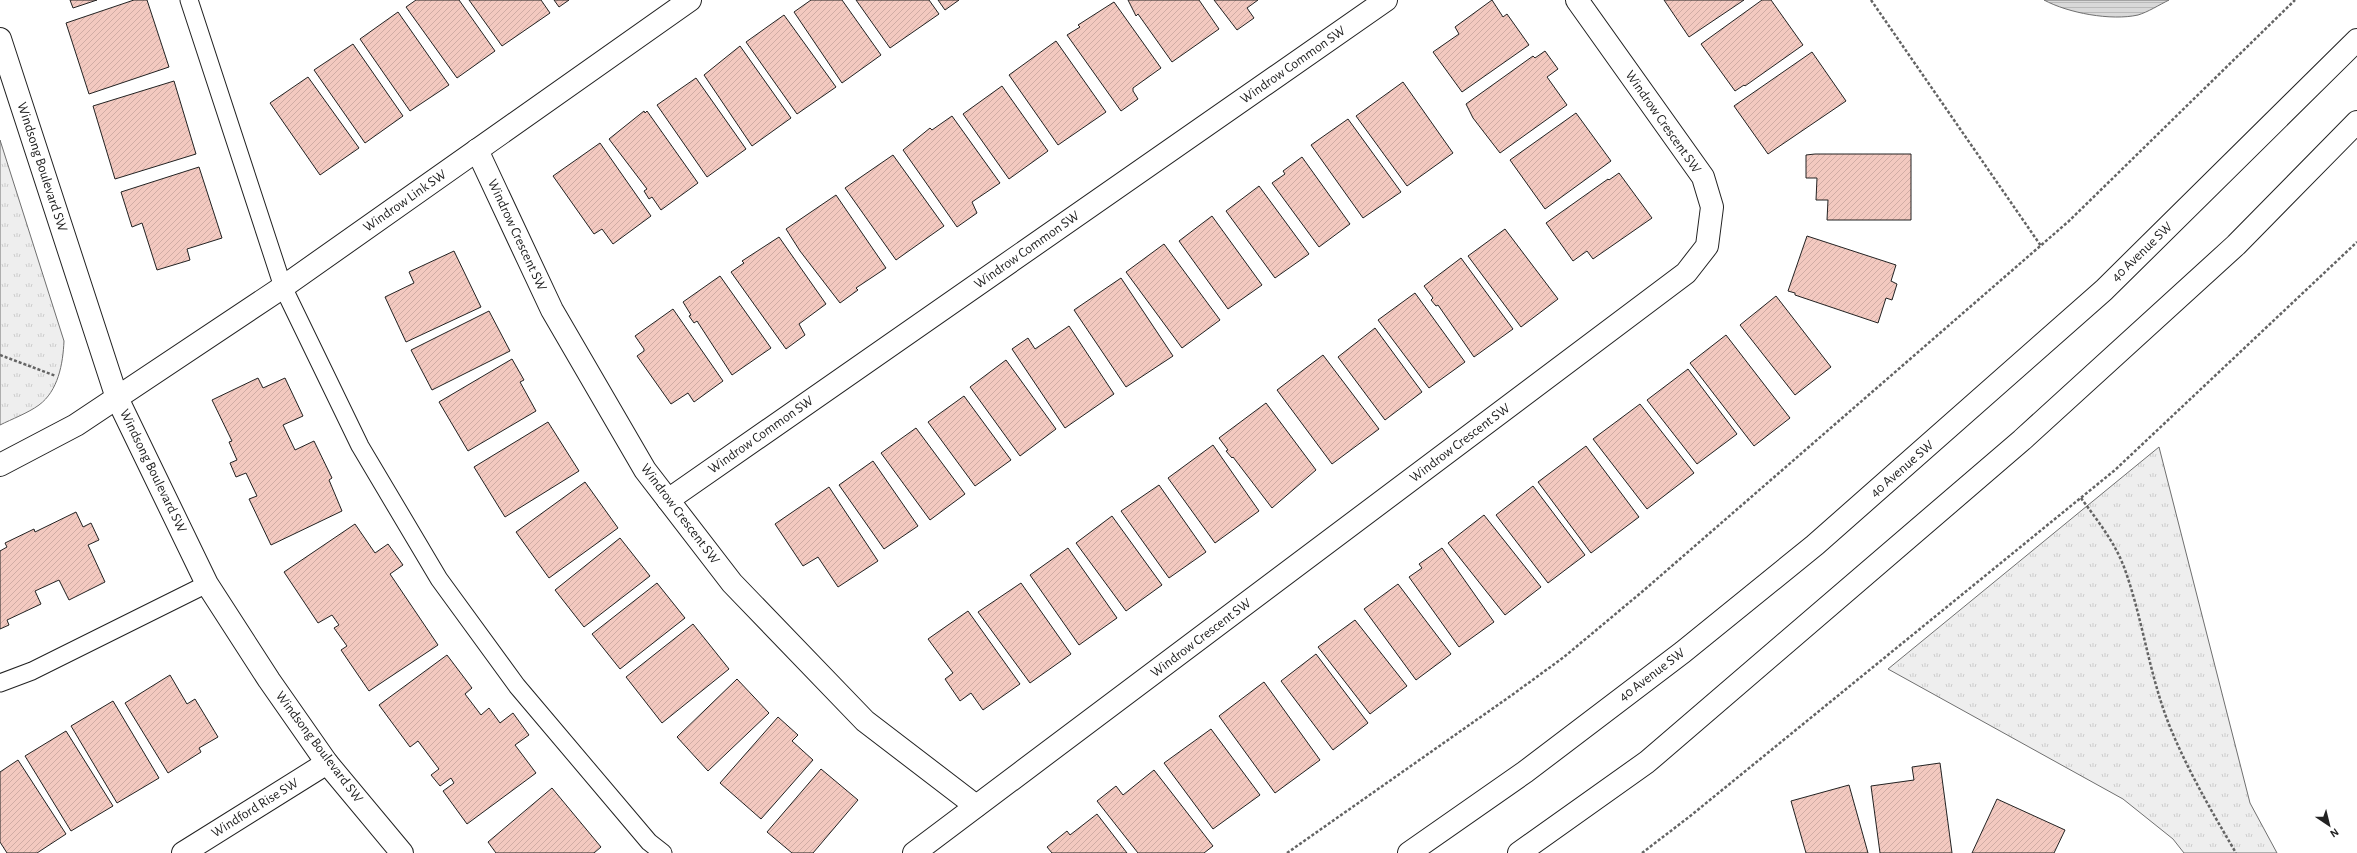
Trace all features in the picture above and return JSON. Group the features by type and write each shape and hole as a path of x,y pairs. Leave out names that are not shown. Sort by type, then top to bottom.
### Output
{"street":[{"name":"Windrow Link SW","path":"0,465 76,425 283,287 690,0"},
{"name":"Windrow Common SW","path":"668,500 1386,0"},
{"name":"Windrow Crescent SW","path":"914,853 1686,273 1707,246 1712,207 1702,177 1577,0"},
{"name":"Windsong Boulevard SW","path":"0,39 118,398 208,584 269,680 327,763 402,853"},
{"name":"40 Avenue SW","path":"1409,853 1525,772 1683,652 1815,545 2104,290 2357,40"},
{"path":"1520,853 1647,762 2022,440 2236,245 2357,122"},
{"name":"Windrow Crescent SW","path":"477,150 552,310 645,470 732,583 865,721 976,806"},
{"name":"Windford Rise SW","path":"182,853 327,763"}],"lane":[{"path":"189,0 283,287 360,446 439,579 517,686 649,842 663,853"},
{"path":"0,683 32,672 208,584"}],"path":[{"path":"1871,0 2041,246"},
{"path":"1287,853 1564,656 1644,591 2070,221 2295,0"},
{"path":"1642,853 1689,817 2115,470 2219,374 2357,242"},
{"path":"0,355 56,376"},
{"path":"2081,498 2111,540 2123,566 2134,599 2151,669 2170,727 2195,781 2236,853"}],"green space":[{"path":"0,140 64,341 61,368 51,392 35,408 0,425"},
{"path":"2159,447 2250,803 2277,853 2184,853 2173,839 2123,799 1888,669"}],"shaded area":[{"path":"2044,0 2169,0 2138,15 2115,17 2090,15 2077,12 2054,5"}],"building":[{"path":"70,0 97,0 73,8"},
{"path":"134,0 147,0 169,67 89,94 66,23"},
{"path":"416,0 459,0 495,51 457,78 406,7"},
{"path":"469,0 541,0 550,13 502,46"},
{"path":"554,0 569,0 559,7"},
{"path":"811,0 842,0 881,55 842,83 794,12"},
{"path":"856,0 929,0 939,14 890,48"},
{"path":"938,0 959,0 945,10"},
{"path":"1128,0 1199,0 1219,29 1172,62 1138,14 1136,16"},
{"path":"1214,0 1258,0 1247,8 1254,18 1237,30"},
{"path":"1492,0 1503,17 1507,14 1529,45 1462,92 1433,52 1459,34 1455,27"},
{"path":"1664,0 1744,0 1689,37"},
{"path":"1762,0 1771,0 1803,45 1745,86 1744,85 1735,91 1701,44"},
{"path":"1114,2 1161,68 1133,88 1133,91 1138,99 1121,111 1067,35 1080,27 1078,25"},
{"path":"398,12 449,85 410,111 360,39"},
{"path":"784,15 836,87 797,114 746,42"},
{"path":"1056,41 1106,112 1058,145 1009,75"},
{"path":"353,44 403,116 365,143 314,70"},
{"path":"740,46 791,118 752,146 704,75"},
{"path":"1545,51 1558,69 1547,77 1567,105 1500,153 1473,118 1466,104 1533,56 1535,58"},
{"path":"1812,52 1846,101 1768,154 1734,106"},
{"path":"308,77 359,148 320,175 270,103"},
{"path":"696,78 746,149 707,177 657,105"},
{"path":"174,81 196,154 115,179 93,106"},
{"path":"1403,82 1453,153 1407,186 1356,116"},
{"path":"1002,86 1048,151 1009,179 963,114"},
{"path":"644,111 645,113 647,111 698,183 661,210 652,197 649,199 644,191 647,189 609,139"},
{"path":"1576,113 1611,161 1545,209 1510,160"},
{"path":"952,116 1000,183 972,202 977,213 957,227 903,150 930,128 932,130"},
{"path":"1348,119 1401,192 1363,218 1311,145"},
{"path":"600,143 651,216 613,244 602,229 594,234 553,176"},
{"path":"1911,154 1911,220 1827,220 1828,200 1816,200 1817,178 1806,178 1806,155"},
{"path":"893,155 944,226 896,260 845,188"},
{"path":"1302,157 1350,224 1319,247 1272,183 1285,174 1283,171"},
{"path":"199,167 222,238 187,249 190,260 157,270 142,223 132,227 121,192"},
{"path":"1619,173 1652,218 1593,259 1587,251 1573,261 1546,223 1608,179 1609,180"},
{"path":"1259,186 1309,254 1275,278 1226,211"},
{"path":"836,195 886,268 856,288 858,290 840,303 800,251 786,229"},
{"path":"1212,216 1262,285 1228,309 1179,241"},
{"path":"1505,229 1558,299 1521,327 1468,256"},
{"path":"1807,236 1896,265 1891,281 1897,284 1892,300 1886,298 1878,323 1795,295 1795,293 1788,291"},
{"path":"779,237 826,304 799,324 805,335 786,349 731,272 744,263 742,261"},
{"path":"1164,244 1220,320 1182,348 1126,272"},
{"path":"454,251 481,307 406,342 385,297 414,283 409,272"},
{"path":"1461,258 1513,329 1474,357 1438,305 1436,306 1431,300 1433,298 1424,286"},
{"path":"720,276 771,348 732,375 697,321 694,323 689,316 691,315 683,302"},
{"path":"1121,278 1173,356 1126,387 1074,310"},
{"path":"1415,293 1465,362 1429,388 1378,320"},
{"path":"1776,296 1831,367 1795,395 1740,325"},
{"path":"673,309 723,381 694,402 688,393 671,404 637,356 644,351 644,349 635,336"},
{"path":"489,311 510,351 432,390 411,350"},
{"path":"1069,326 1114,394 1065,428 1012,349 1028,338 1035,349"},
{"path":"1375,328 1422,392 1385,420 1338,357"},
{"path":"1726,335 1790,418 1754,446 1690,363"},
{"path":"1323,355 1379,429 1332,464 1277,390"},
{"path":"512,359 524,380 520,382 536,411 468,451 439,402"},
{"path":"1006,360 1056,429 1020,456 970,387"},
{"path":"1688,369 1737,434 1697,464 1647,400"},
{"path":"258,378 263,388 285,378 303,416 283,425 295,450 314,441 332,478 329,480 342,511 271,545 249,499 257,496 246,473 236,477 230,463 237,460 229,442 232,441 212,400"},
{"path":"964,396 1011,460 975,486 928,422"},
{"path":"1266,403 1316,470 1272,508 1233,457 1232,458 1226,451 1228,450 1219,438"},
{"path":"1640,404 1694,473 1647,509 1593,439"},
{"path":"548,422 579,471 505,517 474,467"},
{"path":"916,428 965,494 930,520 881,453"},
{"path":"1213,445 1259,511 1215,543 1168,478"},
{"path":"1586,446 1639,517 1591,553 1538,482"},
{"path":"873,461 918,526 884,549 839,485"},
{"path":"585,482 618,528 549,578 516,532"},
{"path":"1159,485 1206,552 1169,578 1121,511"},
{"path":"1533,486 1585,555 1548,583 1496,515"},
{"path":"829,487 878,561 838,587 818,557 803,566 775,524"},
{"path":"76,512 83,527 91,523 99,540 88,545 105,582 69,600 59,580 35,591 41,604 7,620 9,625 0,629 0,551 7,547 5,543 34,529 35,532"},
{"path":"1484,515 1541,587 1505,615 1448,543"},
{"path":"1112,516 1162,585 1126,611 1076,543"},
{"path":"355,524 375,553 388,544 403,565 390,574 438,645 369,691 341,650 347,646 334,628 339,625 332,615 318,623 284,572"},
{"path":"620,538 650,576 584,627 555,590"},
{"path":"1068,548 1117,618 1079,645 1030,575"},
{"path":"1442,548 1494,622 1459,647 1409,577 1422,568 1419,564"},
{"path":"657,583 685,618 620,669 592,634"},
{"path":"1021,583 1071,654 1030,683 978,612"},
{"path":"1398,584 1451,654 1416,680 1364,609"},
{"path":"968,611 1020,684 983,710 971,693 960,701 945,679 953,673 928,639"},
{"path":"1355,620 1407,686 1370,714 1318,647"},
{"path":"693,624 729,669 662,723 626,677"},
{"path":"1316,654 1368,723 1333,750 1281,681"},
{"path":"447,655 472,688 465,694 481,715 489,708 500,723 513,713 529,735 515,745 536,773 467,824 443,791 454,783 451,778 440,786 431,775 439,769 418,741 410,747 379,705"},
{"path":"170,675 187,704 195,699 218,737 199,748 201,752 168,773 125,703"},
{"path":"737,679 769,713 708,771 677,737"},
{"path":"1264,682 1320,760 1275,793 1219,716"},
{"path":"113,701 159,778 117,803 71,726"},
{"path":"778,717 798,735 792,741 813,760 761,819 720,783"},
{"path":"1211,729 1260,795 1213,829 1164,763"},
{"path":"66,731 113,806 71,831 25,756"},
{"path":"18,760 66,834 37,853 7,853 0,842 0,772"},
{"path":"1940,763 1952,853 1880,853 1871,786 1914,780 1912,767"},
{"path":"821,769 858,800 813,853 792,853 767,832"},
{"path":"1154,770 1213,846 1204,853 1138,853 1097,801 1116,786 1123,795"},
{"path":"1849,785 1868,853 1806,853 1791,801"},
{"path":"552,788 601,847 594,853 496,853 488,842"},
{"path":"1997,799 2065,830 2054,853 1972,853"},
{"path":"1097,814 1127,853 1052,853 1047,847 1067,831 1070,835"}]}
